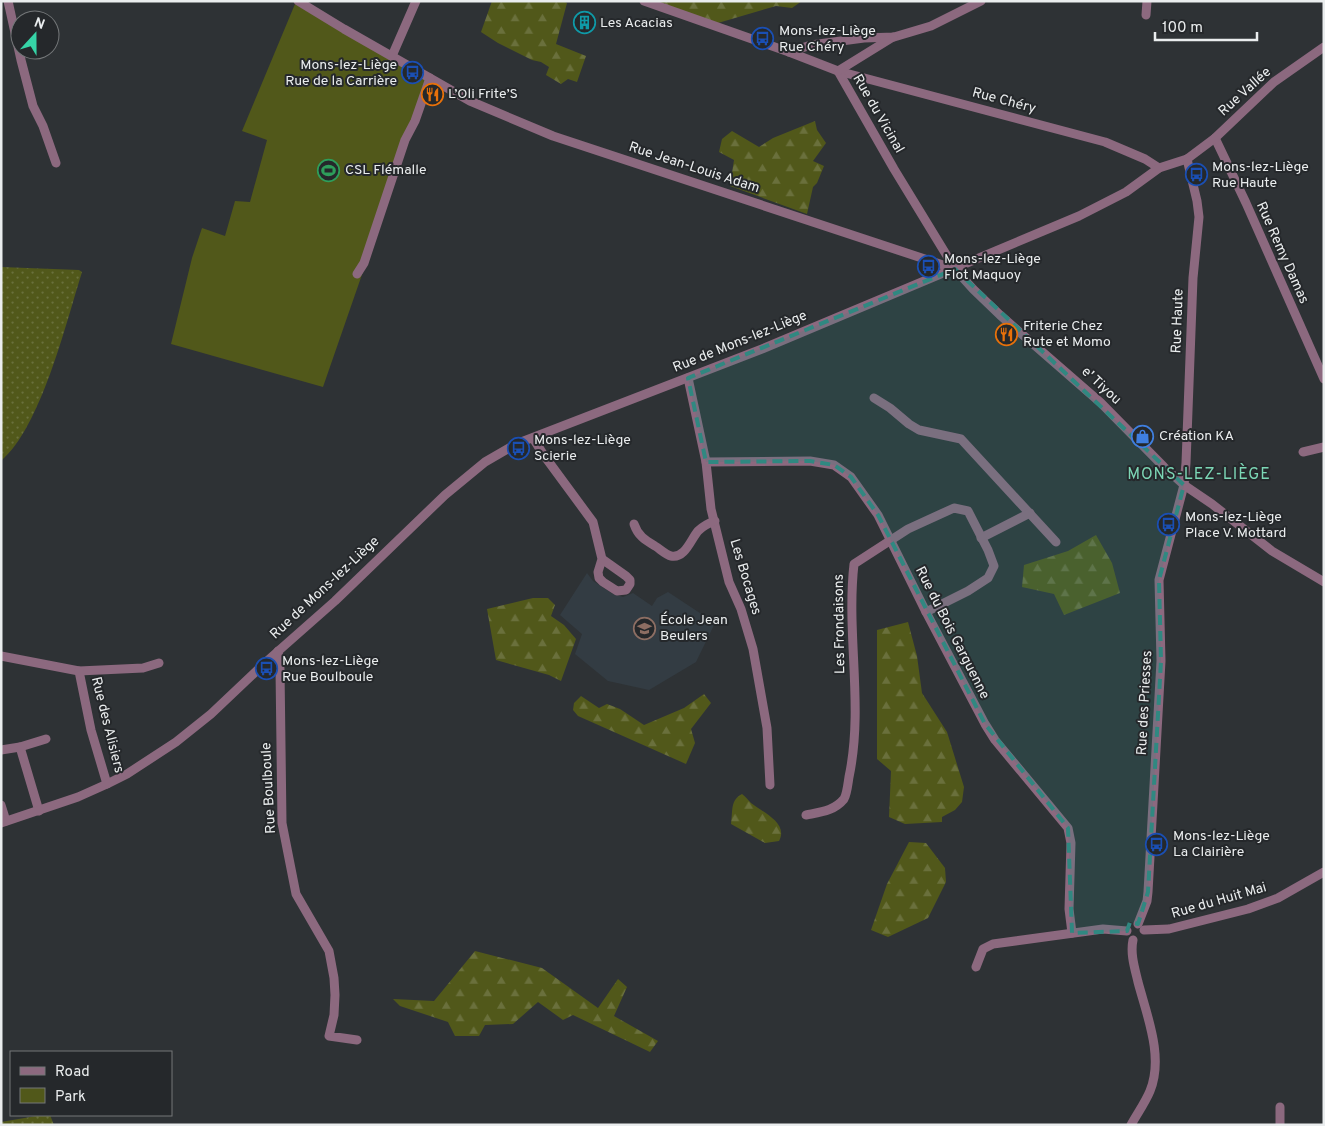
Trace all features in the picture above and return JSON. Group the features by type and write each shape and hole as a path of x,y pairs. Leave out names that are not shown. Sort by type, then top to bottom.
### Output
{"street":[{"path":"8,1 33,106 43,126 56,163"},
{"name":"Rue Jean-Louis Adam","path":"298,1 470,101 553,136 955,269"},
{"path":"392,56 416,1"},
{"name":"Rue du Vicinal","path":"644,1 790,52 838,71 894,170 955,269"},
{"path":"790,52 811,45 864,38 894,37 931,26 981,1"},
{"path":"1146,15 1147,1"},
{"path":"838,71 894,37"},
{"name":"Rue Vallée","path":"1159,168 1187,159 1215,138 1274,82 1324,47"},
{"name":"Rue Chéry","path":"838,71 1105,142 1145,159 1159,168"},
{"path":"357,274 364,263 405,140 415,121 430,78"},
{"name":"Rue Remy Damas","path":"1215,138 1324,379"},
{"name":"Rue Haute","path":"1184,484 1190,386 1193,278 1198,217 1197,201 1187,159"},
{"name":"Rue de Mons-lez-Liège","path":"4,822 40,811 107,784 127,774 176,742 196,727 335,601 445,495 485,462 516,444 688,378 955,269 1079,216 1126,192 1159,168"},
{"name":"e' Tiyou","path":"955,269 1000,315 1101,403 1164,467 1184,484 1272,551 1324,582"},
{"name":"Les Bocages","path":"688,378 706,462 711,509 730,582 754,649 767,728 770,785"},
{"path":"874,398 919,430 961,439 1056,542"},
{"path":"534,438 543,454 593,522 602,559"},
{"path":"1303,452 1324,447"},
{"name":"Rue du Bois Garguenne","path":"706,462 810,461 834,465 851,476 878,515 969,698 990,733 1068,828 1071,843 1069,909 1072,933"},
{"name":"Rue des Priesses","path":"1141,927 1148,892 1161,661 1159,580 1184,484"},
{"name":"Les Frondaisons","path":"806,815 832,810 845,798 852,761 857,715 852,612 854,564 908,529 954,508 968,511 994,566 988,578 968,591 926,612"},
{"path":"981,538 1030,513"},
{"path":"634,524 637,532 643,538 673,556 681,554 702,528 715,521"},
{"name":"Rue Boulboule","path":"278,651 282,823 296,894 329,951 335,995 334,1015 329,1036 357,1040"},
{"path":"1,656 79,671 143,668 160,663"},
{"name":"Rue des Alisiers","path":"79,671 91,730 107,784"},
{"path":"1,750 20,747 46,739"},
{"path":"20,747 40,811"},
{"path":"1,805 4,822"},
{"name":"Rue du Huit Mai","path":"1141,927 1169,929 1248,909 1278,898 1324,872"},
{"path":"1130,925 1141,927 1144,936 1140,940 1132,940 1128,936 1127,930 1130,925"},
{"path":"976,966 981,953 989,945 1103,929 1127,930"},
{"path":"1131,1125 1150,1091 1154,1073 1155,1049 1133,963 1132,940"},
{"path":"1280,1107 1280,1125"}],"highlighted area":[{"path":"955,269 1184,485 1159,580 1161,661 1148,892 1138,924 1130,922 1127,931 1072,933 1068,828 985,724 878,515 851,477 834,465 810,461 706,462 688,378"}],"shaded area":[{"name":"École Jean Beulers","path":"587,573 593,581 613,594 623,597 633,593 652,606 657,598 668,592 715,623 696,662 649,690 608,681 575,654 582,634 560,615"}],"green space":[{"path":"492,1 563,1 567,3 556,44 586,56 577,82 568,79 561,84 546,75 549,67 498,43 481,32"},
{"path":"654,1 802,1 792,8 776,6 718,23"},
{"name":"CSL Flémalle","path":"295,4 431,83 409,139 323,387 171,344 192,258 202,228 225,236 235,201 250,202 267,140 242,131"},
{"path":"815,121 817,130 826,143 813,161 824,166 817,183 813,187 807,214 730,186 734,160 719,152 722,139 732,131 759,147 773,138"},
{"path":"1,267 79,270 82,272 60,345 40,400 15,445 1,461"},
{"path":"1096,535 1112,563 1120,593 1064,615 1054,594 1022,587 1024,565 1068,551"},
{"path":"533,598 548,598 555,605 551,616 564,625 576,639 561,681 549,675 496,660 487,609"},
{"path":"908,622 917,656 922,693 947,732 964,787 962,802 955,810 942,817 942,822 905,824 889,817 891,771 877,759 877,630"},
{"path":"704,694 711,703 691,729 695,743 686,764 578,716 573,710 574,703 581,696 599,708 607,704 620,709 644,725 684,708"},
{"path":"742,794 777,823 781,835 779,841 765,843 731,824 734,803 738,796"},
{"path":"909,842 926,843 945,868 946,882 928,918 888,937 871,930 887,884"},
{"path":"475,951 542,968 598,1008 618,979 627,987 614,1016 658,1041 650,1052 573,1015 563,1020 538,1002 513,1024 485,1025 479,1036 455,1036 448,1022 400,1006 393,999 434,1001"},
{"path":"36,1116 50,1116 54,1125 1,1125 1,1122"}],"place":[{"name":"Les Acacias","path":"584,23"},
{"name":"Mons-lez-Liège Rue Chéry","path":"763,39"},
{"name":"Mons-lez-Liège Rue de la Carrière","path":"413,73"},
{"name":"L’Oli Frite’S","path":"432,94"},
{"name":"CSL Flémalle","path":"329,170"},
{"name":"Mons-lez-Liège Rue Haute","path":"1196,175"},
{"name":"Mons-lez-Liège Flot Maquoy","path":"928,267"},
{"name":"Friterie Chez Rute et Momo","path":"1007,334"},
{"name":"Création KA","path":"1143,436"},
{"name":"Mons-lez-Liège Scierie","path":"518,448"},
{"name":"Mons-lez-Liège Place V. Mottard","path":"1169,525"},
{"name":"École Jean Beulers","path":"644,628"},
{"name":"Mons-lez-Liège Rue Boulboule","path":"266,669"},
{"name":"Mons-lez-Liège La Clairière","path":"1157,844"}],"district":[{"name":"MONS-LEZ-LIÈGE","path":"1199,475"}]}
